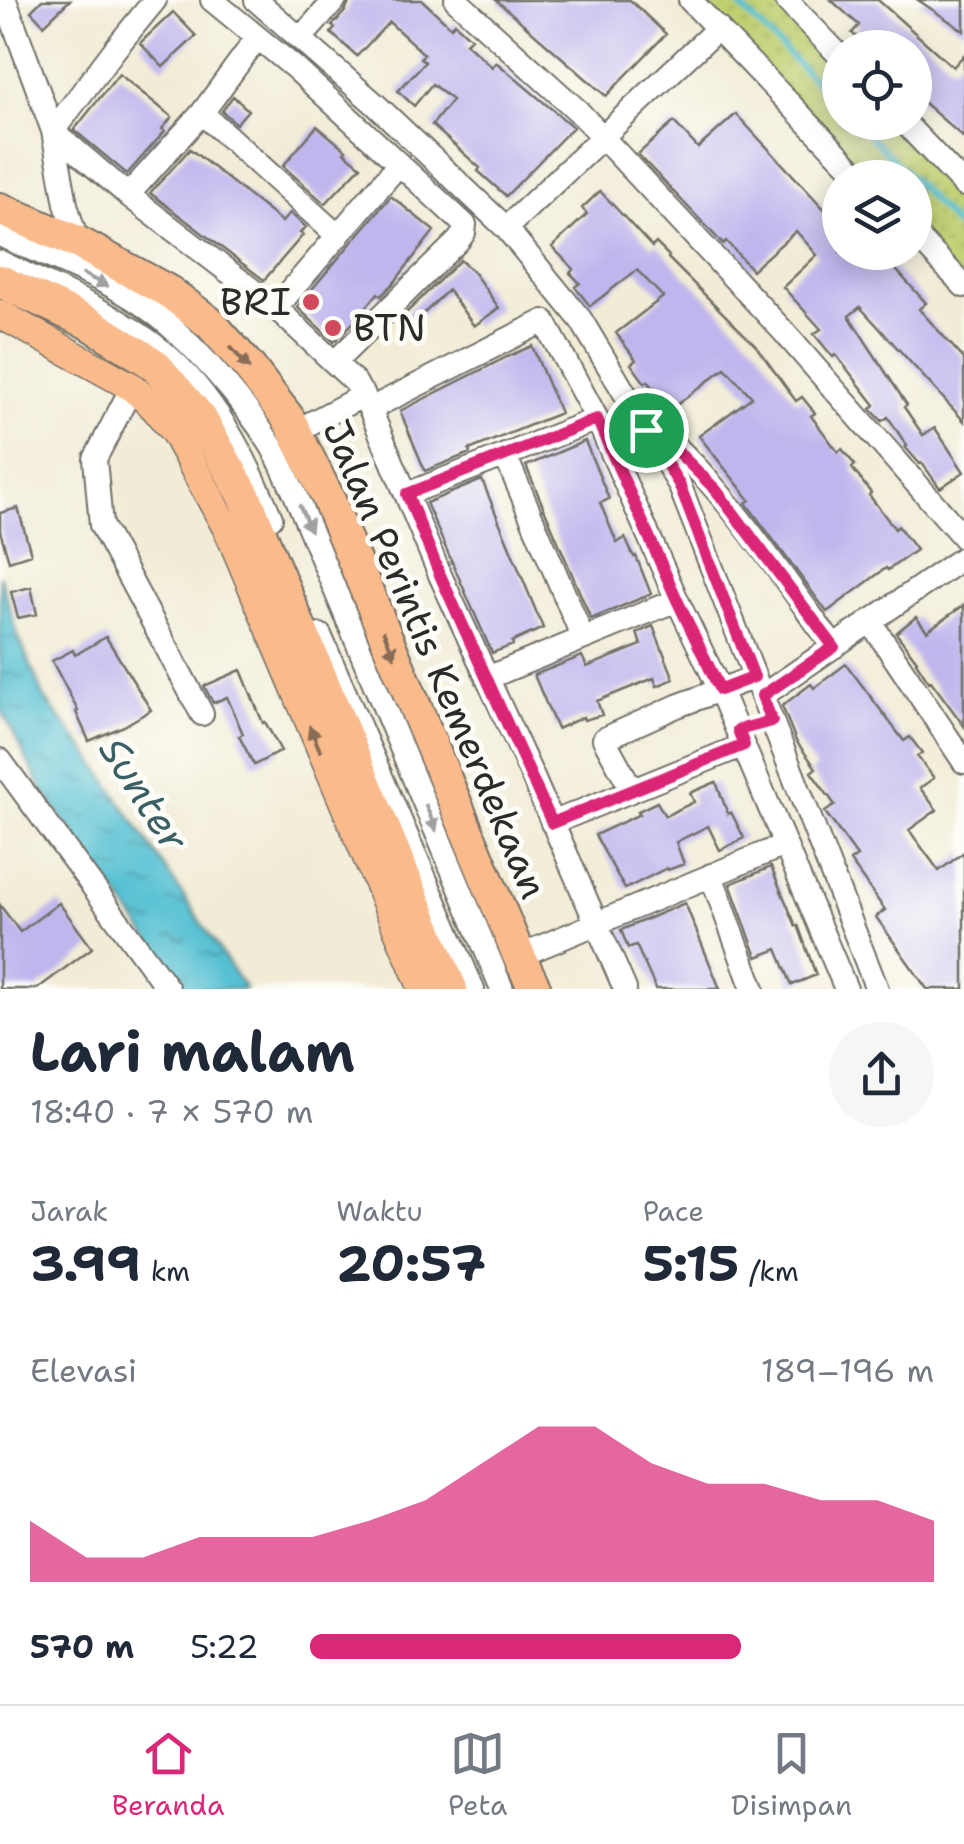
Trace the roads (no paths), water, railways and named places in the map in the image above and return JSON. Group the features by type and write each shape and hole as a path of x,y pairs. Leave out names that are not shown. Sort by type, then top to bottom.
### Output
{"highway":[{"name":"Jalan Perintis Kemerdekaan","path":"6,225 76,242 170,292 210,323 292,425 328,498 534,989"},
{"path":"1,269 154,364 202,418 245,496 451,989"}],"main road":[{"path":"0,314 132,387 175,434 229,532 423,989"}],"street":[{"path":"6,0 53,132 76,242"},
{"path":"53,132 155,0"},
{"path":"212,0 295,68 465,224 464,232 335,362"},
{"path":"256,0 506,228 581,320 679,484 878,989"},
{"path":"300,38 334,0"},
{"path":"456,0 578,111 784,332 964,538"},
{"path":"690,0 844,160"},
{"path":"786,0 822,37"},
{"path":"506,228 718,28"},
{"path":"128,195 202,113 257,38"},
{"path":"202,113 338,236"},
{"path":"53,132 276,308 335,362 363,395 625,989"},
{"path":"921,140 964,185"},
{"path":"276,308 398,166"},
{"path":"6,225 146,307 188,343 271,446 502,989"},
{"path":"932,252 964,286"},
{"path":"1,269 108,315 162,351 206,397 252,471 473,989"},
{"path":"292,425 544,321 597,419 720,690 846,989"},
{"path":"132,387 95,460 101,525 202,714"},
{"path":"407,494 597,419"},
{"path":"646,430 662,436 716,490 834,647"},
{"path":"505,455 583,638"},
{"path":"632,790 604,740 720,690 758,686 834,647 964,558"},
{"path":"486,678 677,600"},
{"path":"870,621 964,762"},
{"path":"552,823 632,790 772,721"},
{"path":"0,760 168,989"},
{"path":"519,956 784,844"},
{"path":"711,875 754,989"}],"water":[{"path":"0,575 18,636 45,699 94,761 245,989 185,989 44,793 0,707"}],"waterway":[{"path":"734,0 822,88"},
{"path":"874,140 893,160"},
{"path":"932,200 964,235"}],"place":[{"name":"BRI","path":"311,302"},
{"name":"BTN","path":"333,328"}],"water label":[{"name":"Sunter","path":"144,794"}]}
